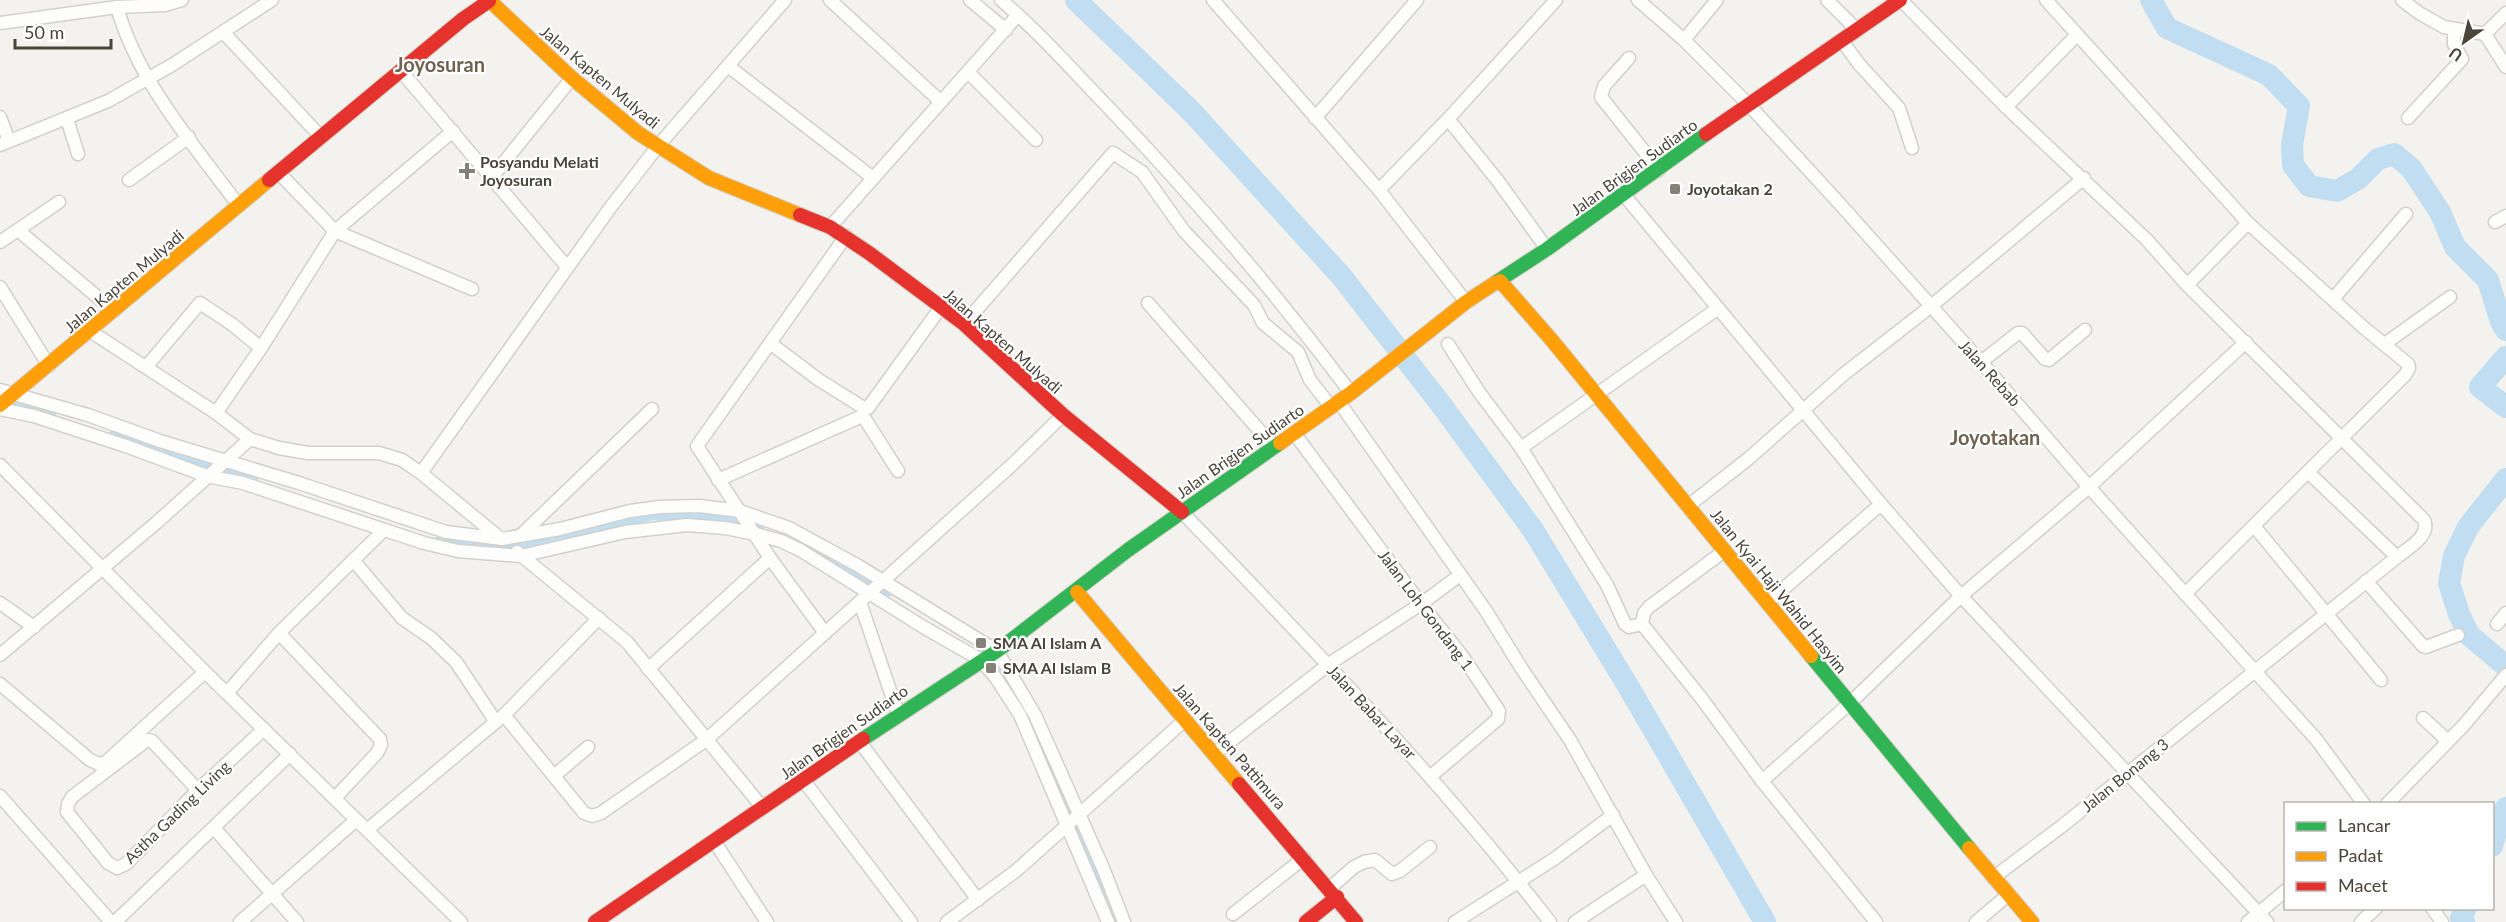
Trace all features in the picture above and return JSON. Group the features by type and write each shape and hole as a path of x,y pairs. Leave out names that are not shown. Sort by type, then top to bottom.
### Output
{"main road":[{"name":"Jalan Kapten Mulyadi","path":"0,407 9,394 49,366 321,137 489,0 572,78 638,133 709,178 830,227 846,236 964,324 1063,415 1182,512"},
{"name":"Jalan Brigjen Sudiarto","path":"603,920 762,807 804,781 898,714 989,656 1128,550 1351,393 1466,302 1547,249 1748,104 1901,0"},
{"name":"Jalan Kyai Haji Wahid Hasyim","path":"1500,280 2032,922"},
{"name":"Jalan Kapten Pattimura","path":"1077,591 1356,922"},
{"path":"1306,922 1333,892"}],"street":[{"path":"0,23 117,7 146,7 182,0"},
{"path":"0,117 4,143 67,119 108,101 148,78 224,33 272,0"},
{"path":"422,473 567,267 658,146 785,0"},
{"path":"830,0 940,102"},
{"path":"970,0 1006,30"},
{"path":"1001,0 1056,51 1179,181 1289,311 1351,393"},
{"path":"1315,118 1417,0"},
{"path":"1379,189 1448,119 1556,0"},
{"path":"1684,40 1717,0"},
{"path":"1827,0 1857,30"},
{"name":"Jalan Bonang 3","path":"1901,0 2006,107 2084,178 2147,240 2187,285 2424,520 2426,525 2424,534 2397,557 1994,878"},
{"path":"2046,0 2248,223 2363,327 2403,357 2409,368 2405,375 2186,594"},
{"path":"2402,0 2444,27 2485,34"},
{"path":"1216,1 1315,118 1379,189 1466,302"},
{"name":"Jalan Rebab","path":"1644,2 1748,104 1981,362 2089,487 2316,739 2363,802"},
{"path":"117,7 130,44 148,78 239,207"},
{"path":"2485,34 2506,13"},
{"path":"830,227 1018,15"},
{"path":"2408,118 2462,59 2454,44 2454,30"},
{"path":"224,33 321,137"},
{"path":"2485,34 2506,67"},
{"path":"2006,107 2077,35"},
{"path":"1842,41 1859,64 1899,108 1911,148"},
{"path":"1629,58 1604,86 1601,97 1659,170"},
{"path":"728,66 873,178"},
{"path":"401,71 567,267"},
{"path":"968,72 1036,140"},
{"path":"492,177 572,78"},
{"path":"67,119 78,154"},
{"path":"1448,119 1498,181 1547,249"},
{"path":"216,413 261,348 335,231 453,131"},
{"path":"129,180 189,137"},
{"path":"964,324 1113,153 1142,172 1184,231 1254,305 1263,323 1298,352 1310,380 1335,404 1460,575 1570,740 1646,875 1676,922"},
{"path":"279,173 335,231 472,289"},
{"path":"1688,506 1748,459 1844,374 1930,307 2084,178"},
{"path":"1624,195 1717,309 1961,596 2263,917"},
{"path":"0,242 59,202"},
{"path":"2333,299 2406,214"},
{"path":"2187,285 2248,223"},
{"path":"19,231 114,311"},
{"path":"825,633 770,558 755,532 718,480 698,448 698,443 846,236"},
{"path":"0,287 49,366"},
{"path":"2385,343 2450,297"},
{"path":"146,367 199,303 233,325 261,348"},
{"path":"1149,303 1273,446"},
{"path":"770,343 819,380 864,408 868,408 941,307"},
{"path":"1521,448 1717,309"},
{"path":"1981,362 2018,333 2022,333 2045,359 2049,360 2085,330"},
{"path":"90,331 216,413 250,439 279,448 308,453 390,455 422,473 627,642 762,807"},
{"path":"1762,781 1850,704 1961,596 2089,487 2246,342"},
{"path":"1448,344 1479,392 1521,448 1607,585 1625,624 1629,627 1642,624"},
{"path":"9,394 88,415 224,462 446,532 503,540 560,529 630,511 660,507 699,507 742,514 789,528 873,590 989,656 996,678 1020,716 1108,922"},
{"path":"0,407 106,439 210,475 243,483 424,543 458,551 519,554 625,532 687,525 755,532 781,540 989,656 1035,715 1124,922"},
{"path":"520,536 652,409"},
{"path":"353,560 402,618 431,638 456,662 500,719 584,813 592,816 601,813 706,740 1063,415"},
{"path":"718,480 860,417 865,419 898,471"},
{"name":"Jalan Loh Gondang 1","path":"1294,433 1463,657 1500,715 1431,776"},
{"path":"0,655 250,439"},
{"path":"0,465 205,672 461,922"},
{"path":"2308,472 2397,557"},
{"path":"1767,603 1881,504"},
{"name":"Jalan Babar Layar","path":"1182,512 1329,664 1431,776 1520,882 1550,922"},
{"path":"2254,526 2381,680"},
{"path":"227,693 279,633 384,530"},
{"path":"1724,551 1649,607 1644,613 1642,624 1702,699 1762,781 1876,922"},
{"path":"648,669 770,558"},
{"path":"1214,754 1329,664 1421,604 1460,575"},
{"path":"2366,581 2423,646 2426,647 2458,635"},
{"path":"873,590 898,714"},
{"path":"0,603 34,627"},
{"path":"2497,624 2506,613"},
{"path":"367,830 500,719 599,618"},
{"path":"279,633 380,739 381,745 377,753 335,798"},
{"path":"0,684 90,760 99,764 112,757 205,672"},
{"path":"2389,802 2448,741 2506,675"},
{"path":"2423,718 2448,741"},
{"path":"947,922 1017,870 1185,720"},
{"name":"Astha Gading Living","path":"195,787 152,741 147,740 72,797 67,812 108,863 117,868 126,864 198,790 264,729"},
{"path":"859,741 978,900"},
{"path":"554,777 588,747"},
{"path":"0,796 113,922 291,754"},
{"path":"804,781 911,922"},
{"path":"1455,922 1520,882 1592,833 1613,815"},
{"path":"240,922 356,820"},
{"path":"214,828 297,922"},
{"path":"714,841 766,922"},
{"path":"1333,892 1365,862 1375,860 1392,874 1400,871 1430,847"},
{"path":"1233,914 1304,858"},
{"path":"1575,922 1646,875"},
{"path":"2248,922 2263,917 2284,892"},
{"path":"1976,922 2008,895"},
{"path":"2361,922 2375,910"},
{"path":"2433,910 2442,922"}],"waterway":[{"path":"1076,0 1192,112 1342,277 1443,407 1533,530 1628,686 1765,922"},
{"path":"2151,0 2167,28 2269,75 2299,106 2292,145 2293,165 2309,186 2337,191 2358,179 2378,159 2394,154 2411,168 2440,212 2455,247 2488,280 2501,322 2506,330"},
{"path":"2506,357 2480,387 2506,407"},
{"path":"0,399 49,415"},
{"path":"115,436 251,480"},
{"path":"2506,479 2468,527 2454,556 2449,583 2469,635 2506,666"},
{"path":"440,543 509,548 653,513 742,523 757,528"},
{"path":"797,544 887,590"},
{"path":"1045,746 1053,775 1116,922"},
{"path":"2494,839 2499,821 2506,808"},
{"path":"2464,922 2461,918 2465,910"}],"traffic: fast":[{"path":"1495,283 1547,249 1706,134"},
{"path":"863,739 997,651 1128,550 1280,443"},
{"path":"1811,656 1969,848"}],"traffic: slow":[{"path":"489,0 572,78 638,133 709,178 800,215"},
{"path":"0,405 269,180"},
{"path":"1500,281 1550,338 1811,656"},
{"path":"1280,443 1351,393 1466,302 1495,283"},
{"path":"1077,592 1239,784"},
{"path":"1969,848 2032,922"}],"traffic: jam":[{"path":"1706,134 1900,0"},
{"path":"269,180 463,19 489,1"},
{"path":"800,215 830,227 869,253 964,324 1063,415 1182,512"},
{"path":"595,922 863,739"},
{"path":"1239,784 1356,922"},
{"path":"1306,922 1337,897"}],"place":[{"name":"Posyandu Melati Joyosuran","path":"467,171"},
{"name":"Joyotakan 2","path":"1675,189"},
{"name":"SMA Al Islam A","path":"981,643"},
{"name":"SMA Al Islam B","path":"991,668"}],"district":[{"name":"Joyosuran","path":"440,65"},
{"name":"Joyotakan","path":"1995,438"}]}
